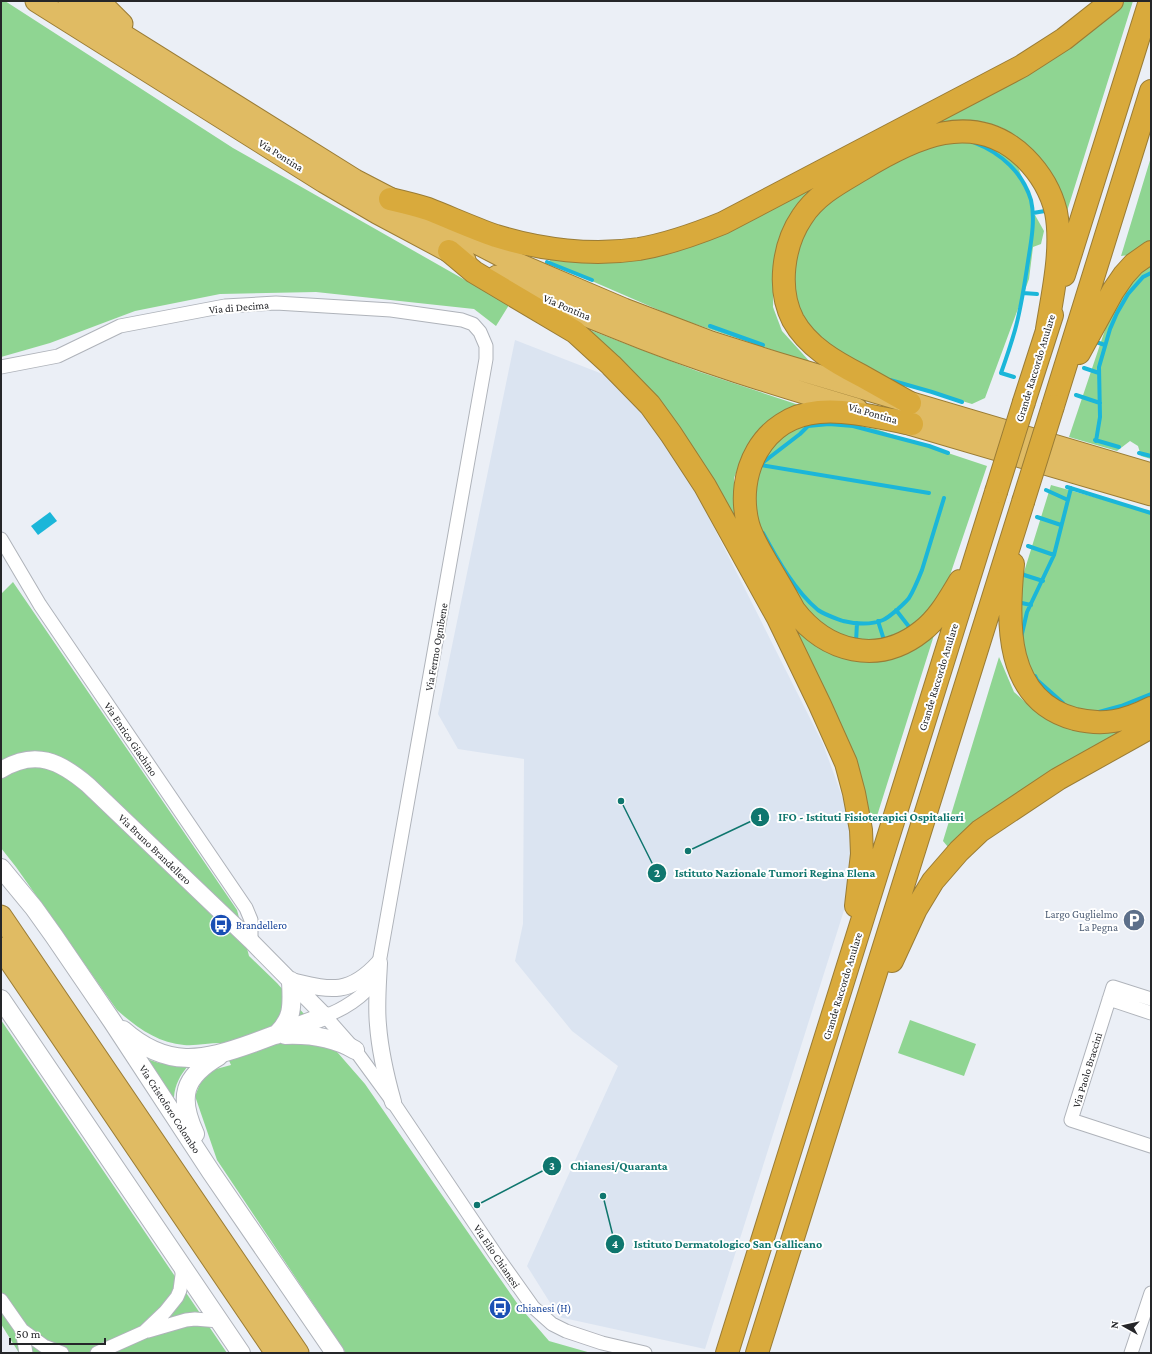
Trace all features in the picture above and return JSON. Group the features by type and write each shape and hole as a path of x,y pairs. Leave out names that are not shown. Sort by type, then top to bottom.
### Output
{"highway":[{"name":"Via Pontina","path":"36,1 330,186 449,252 533,293 619,330 702,360 779,385 1151,495"},
{"name":"Via Pontina","path":"69,1 355,180 509,260 572,288 654,321 711,342 770,361 1151,474"},
{"path":"99,1 146,49"},
{"path":"390,199 427,209 475,229 537,246 570,251 617,251 665,243 723,223 1022,66 1064,39 1112,1"},
{"name":"Grande Raccordo Anulare","path":"727,1353 1150,1"},
{"path":"757,1353 1151,91"},
{"path":"910,403 834,361 814,346 793,318 786,295 784,271 787,255 792,237 802,217 819,198 832,187 869,164 922,139 950,131 968,131 988,135 1018,152 1035,169 1047,186 1054,206 1057,221 1058,254 1047,328"},
{"path":"449,252 483,278 575,332 650,404 705,486 778,618 823,711 846,763 854,793 862,844 852,954"},
{"path":"1055,399 1117,285 1131,267 1151,252"},
{"path":"912,424 848,413 811,413 795,418 780,426 760,445 750,464 747,478 745,502 748,525 757,546 794,610 810,629 840,646 868,651 883,650 898,646 922,632 942,610 961,580 986,525"},
{"path":"1021,509 1010,593 1010,629 1019,670 1029,688 1038,698 1056,711 1072,718 1088,722 1109,722 1128,719 1151,708"},
{"path":"850,1058 916,909 933,881 959,851 986,827 1058,778 1151,727"},
{"path":"1,916 298,1353"},
{"path":"1,948 276,1353"},
{"path":"774,1353 792,1243"}],"main road":[{"name":"Via Cristoforo Colombo","path":"1,868 34,908 112,1020 211,1172 335,1353"},
{"path":"276,1035 283,1028 290,1015 292,999 291,981"},
{"path":"1,999 242,1353"},
{"path":"211,1172 188,1118 185,1103 190,1081 198,1070 208,1062 223,1054 325,1016"},
{"path":"112,1020 139,1042 158,1053 185,1058 223,1054"},
{"path":"276,1035 322,1037 340,1042 355,1050"}],"street":[{"name":"Via di Decima","path":"1,367 58,356 120,326 225,306 276,303 391,310 462,320 473,324 480,332"},
{"name":"Via Fermo Ognibene","path":"325,1016 338,1011 355,1000 367,989 374,981 379,963 485,370 486,351 480,332"},
{"name":"Via Enrico Giachino","path":"1,539 45,612 246,908 251,920 251,941"},
{"name":"Via Bruno Brandellero","path":"1,770 15,762 30,760 52,762 69,770 88,785 251,941 325,1016"},
{"path":"291,981 322,988 343,988 350,986 364,977 379,963"},
{"path":"379,963 377,1001 378,1026 393,1102"},
{"name":"Via Paolo Braccini","path":"1151,999 1113,987 1071,1120 1151,1146"},
{"path":"1109,1000 1151,1013"},
{"name":"Via Elio Chianesi","path":"325,1016 355,1050 393,1102 496,1255 528,1300 540,1313 552,1324 580,1337 645,1353"},
{"path":"144,1332 165,1312 177,1297 181,1282 182,1265"},
{"path":"1131,1353 1151,1292"},
{"path":"1,1300 22,1330 44,1346 62,1353"},
{"path":"97,1353 144,1332 186,1320 195,1319 219,1321"},
{"path":"22,1330 26,1353"}],"shaded area":[{"path":"515,340 618,380 684,468 823,744 847,810 852,840 846,904 705,1349 559,1317 527,1266 618,1066 572,1031 515,961 523,924 524,759 458,749 438,714"}],"green space":[{"path":"1,1 5,1 233,148 509,305 496,326 474,309 316,292 220,294 135,311 50,343 1,357"},
{"path":"1119,1 1133,1 1063,224 1049,170 1032,150 1016,136 1000,127 984,122 954,120 917,128"},
{"path":"929,140 997,145 1017,164 1033,208 1033,214 1044,231 1041,244 1033,247 1029,279 985,398 972,404 879,376 818,338 809,326 794,298 796,250 805,223 838,187"},
{"path":"1151,157 1151,243 1129,255 1121,256"},
{"path":"828,172 774,273 773,307 782,331 811,363 677,318 548,262 555,256 608,258"},
{"path":"1151,262 1151,459 1141,456 1138,446 1130,441 1117,451 1069,437 1116,297"},
{"path":"569,322 697,371 811,409 757,434 744,453 734,478 734,525"},
{"path":"825,421 876,429 987,466 946,587 920,623 900,636 873,642 847,638 824,631 800,609 755,527 755,464 786,429"},
{"path":"1051,485 1151,513 1151,702 1124,715 1055,706 1022,666 1020,585"},
{"path":"13,582 237,910 249,956 277,983 365,1084 519,1306 549,1341 591,1353 346,1353 217,1160 195,1096 205,1072 231,1065 221,1043 189,1045 174,1044 156,1038 140,1028 117,1010 1,848 1,594"},
{"path":"784,618 836,651 935,632 877,816 871,821 850,745"},
{"path":"999,657 1014,692 1035,711 1066,725 1121,731 1119,736 1053,772 985,814 948,847 943,841"},
{"path":"1,1020 227,1353 19,1353 1,1324"},
{"path":"910,1020 976,1044 964,1076 898,1053"},
{"path":"147,1059 159,1063 188,1066 178,1080 174,1097 172,1098"}],"water":[{"path":"50,512 57,521 38,535 31,526"}],"waterway":[{"path":"975,143 994,152 1010,165 1023,181 1031,200 1033,220 1032,234 1021,302 1015,330 1001,373 1014,377"},
{"path":"1033,213 1045,211"},
{"path":"547,262 592,280"},
{"path":"1096,441 1100,417 1099,367 1110,329 1128,294 1143,277 1151,273"},
{"path":"1023,293 1037,294"},
{"path":"710,326 763,345"},
{"path":"1093,341 1105,345"},
{"path":"1084,368 1099,373"},
{"path":"890,380 962,402"},
{"path":"1076,395 1100,403"},
{"path":"761,464 808,426 829,424 853,426 929,446 948,453"},
{"path":"1095,440 1119,447"},
{"path":"1139,453 1151,456"},
{"path":"761,465 929,493"},
{"path":"1067,487 1151,513"},
{"path":"1021,638 1027,612 1054,555 1071,488"},
{"path":"1046,490 1068,500"},
{"path":"763,533 780,564 794,584 818,610 843,621 874,623 889,617 911,595 922,570 944,498"},
{"path":"1037,517 1061,525"},
{"path":"1028,546 1054,555"},
{"path":"1021,574 1043,581"},
{"path":"1017,602 1031,605"},
{"path":"896,610 910,628"},
{"path":"878,621 884,640"},
{"path":"856,642 857,623"},
{"path":"1035,676 1037,680 1063,703"},
{"path":"1099,712 1121,706 1151,694"}],"place":[{"name":"Istituto Nazionale Tumori Regina Elena","path":"621,801"},
{"name":"IFO - Istituti Fisioterapici Ospitalieri","path":"688,851"},
{"name":"Largo Guglielmo La Pegna","path":"1134,920"},
{"name":"Brandellero","path":"221,925"},
{"name":"Istituto Dermatologico San Gallicano","path":"603,1196"},
{"name":"Chianesi/Quaranta","path":"477,1205"},
{"name":"Chianesi (H)","path":"500,1308"}]}
